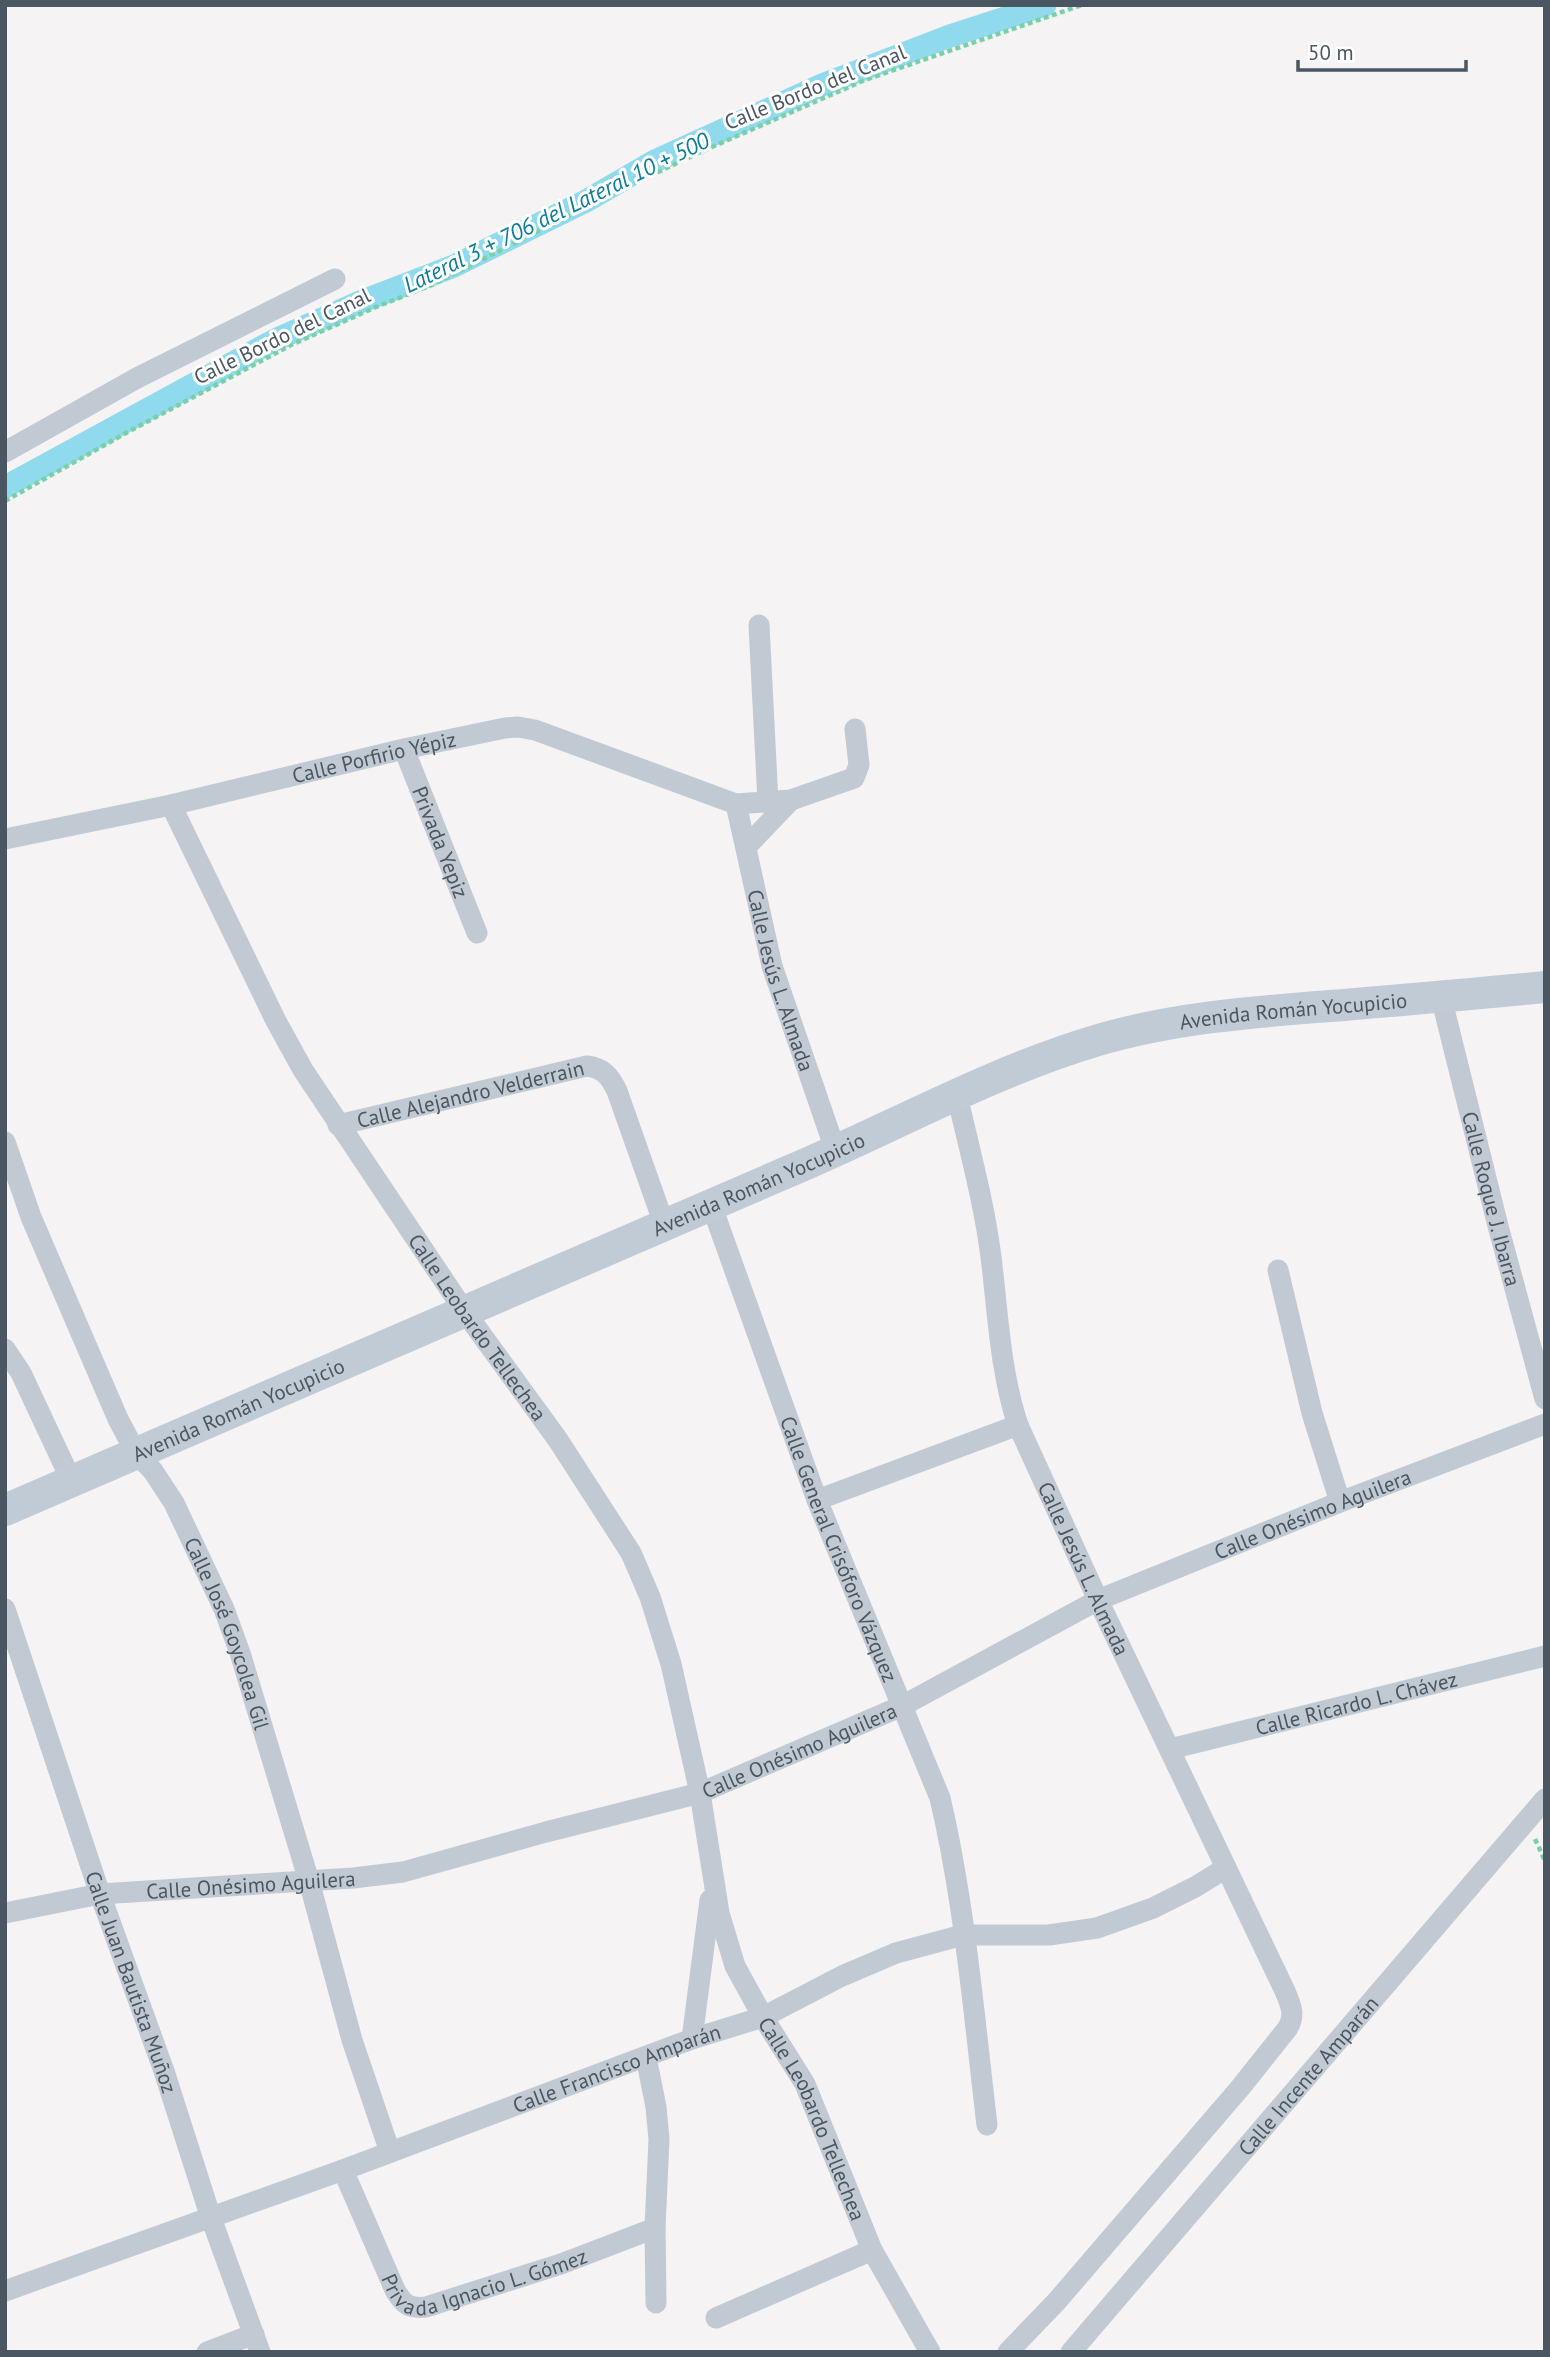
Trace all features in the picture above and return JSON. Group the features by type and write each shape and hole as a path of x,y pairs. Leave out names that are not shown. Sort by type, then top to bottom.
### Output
{"street":[{"path":"5,452 137,378 335,279"},
{"path":"759,625 768,802"},
{"name":"Calle Porfirio Yépiz","path":"5,839 172,805 404,749 518,727 556,738 736,804"},
{"path":"736,804 791,800 854,778 859,765 855,729"},
{"name":"Privada Yepiz","path":"404,749 477,933"},
{"path":"746,847 791,800"},
{"name":"Calle Jesús L. Almada","path":"736,804 772,966 836,1152"},
{"name":"Calle Leobardo Tellechea","path":"172,805 276,1021 303,1070 465,1311 558,1440 631,1553 650,1597 671,1664 700,1793 719,1913 735,1966 816,2108 872,2250 930,2352"},
{"name":"Avenida Román Yocupicio","path":"5,1510 711,1203 836,1152 957,1095 1096,1041 1174,1023 1247,1013 1545,987"},
{"name":"Calle Roque J. Ibarra","path":"1441,997 1498,1226 1545,1399"},
{"name":"Calle Alejandro Velderrain","path":"338,1125 587,1066 598,1068 612,1081 617,1091 664,1224"},
{"name":"Calle Jesús L. Almada","path":"957,1095 986,1226 1000,1344 1018,1426 1293,2014 1287,2029 1240,2088 1057,2301 1007,2352"},
{"name":"Calle José Goycolea Gil","path":"5,1142 31,1217 118,1419 136,1453 153,1471 174,1503 224,1609 240,1653 309,1881 352,2040 390,2152"},
{"name":"Calle General Crisóforo Vázquez","path":"711,1203 817,1500 940,1798 949,1837 987,2125"},
{"path":"1278,1270 1311,1413 1340,1502"},
{"path":"5,1349 21,1373 72,1482"},
{"name":"Calle Onésimo Aguilera","path":"5,1913 100,1894 309,1881 403,1872 700,1793 902,1706 1098,1600 1340,1502 1545,1424"},
{"path":"817,1500 1018,1426"},
{"name":"Calle Juan Bautista Muñoz","path":"5,1609 100,1894 164,2071 211,2218 257,2343"},
{"name":"Calle Ricardo L. Chávez","path":"1170,1749 1545,1656"},
{"name":"Calle Incente Amparán","path":"1071,2352 1545,1798"},
{"name":"Calle Francisco Amparán","path":"5,2291 211,2218 692,2039 763,2017 868,1964 896,1953 963,1935 1049,1935 1097,1928 1153,1908 1226,1868"},
{"name":"Calle Leobardo Tellechea","path":"692,2039 713,1877"},
{"path":"646,2057 659,2139 654,2228 656,2303"},
{"name":"Privada Ignacio L. Gómez","path":"343,2169 395,2290 410,2307 426,2307 561,2264 654,2228"},
{"path":"716,2318 872,2250"},
{"path":"207,2352 257,2343"}],"path":[{"name":"Calle Bordo del Canal","path":"5,501 291,345 432,285 609,195 705,150 865,80 1082,5"}],"waterway":[{"name":"Lateral 3 + 706 del Lateral 10 + 500","path":"5,487 275,340 360,302 454,266 586,201 655,161 822,85 950,36 1045,5"}]}
